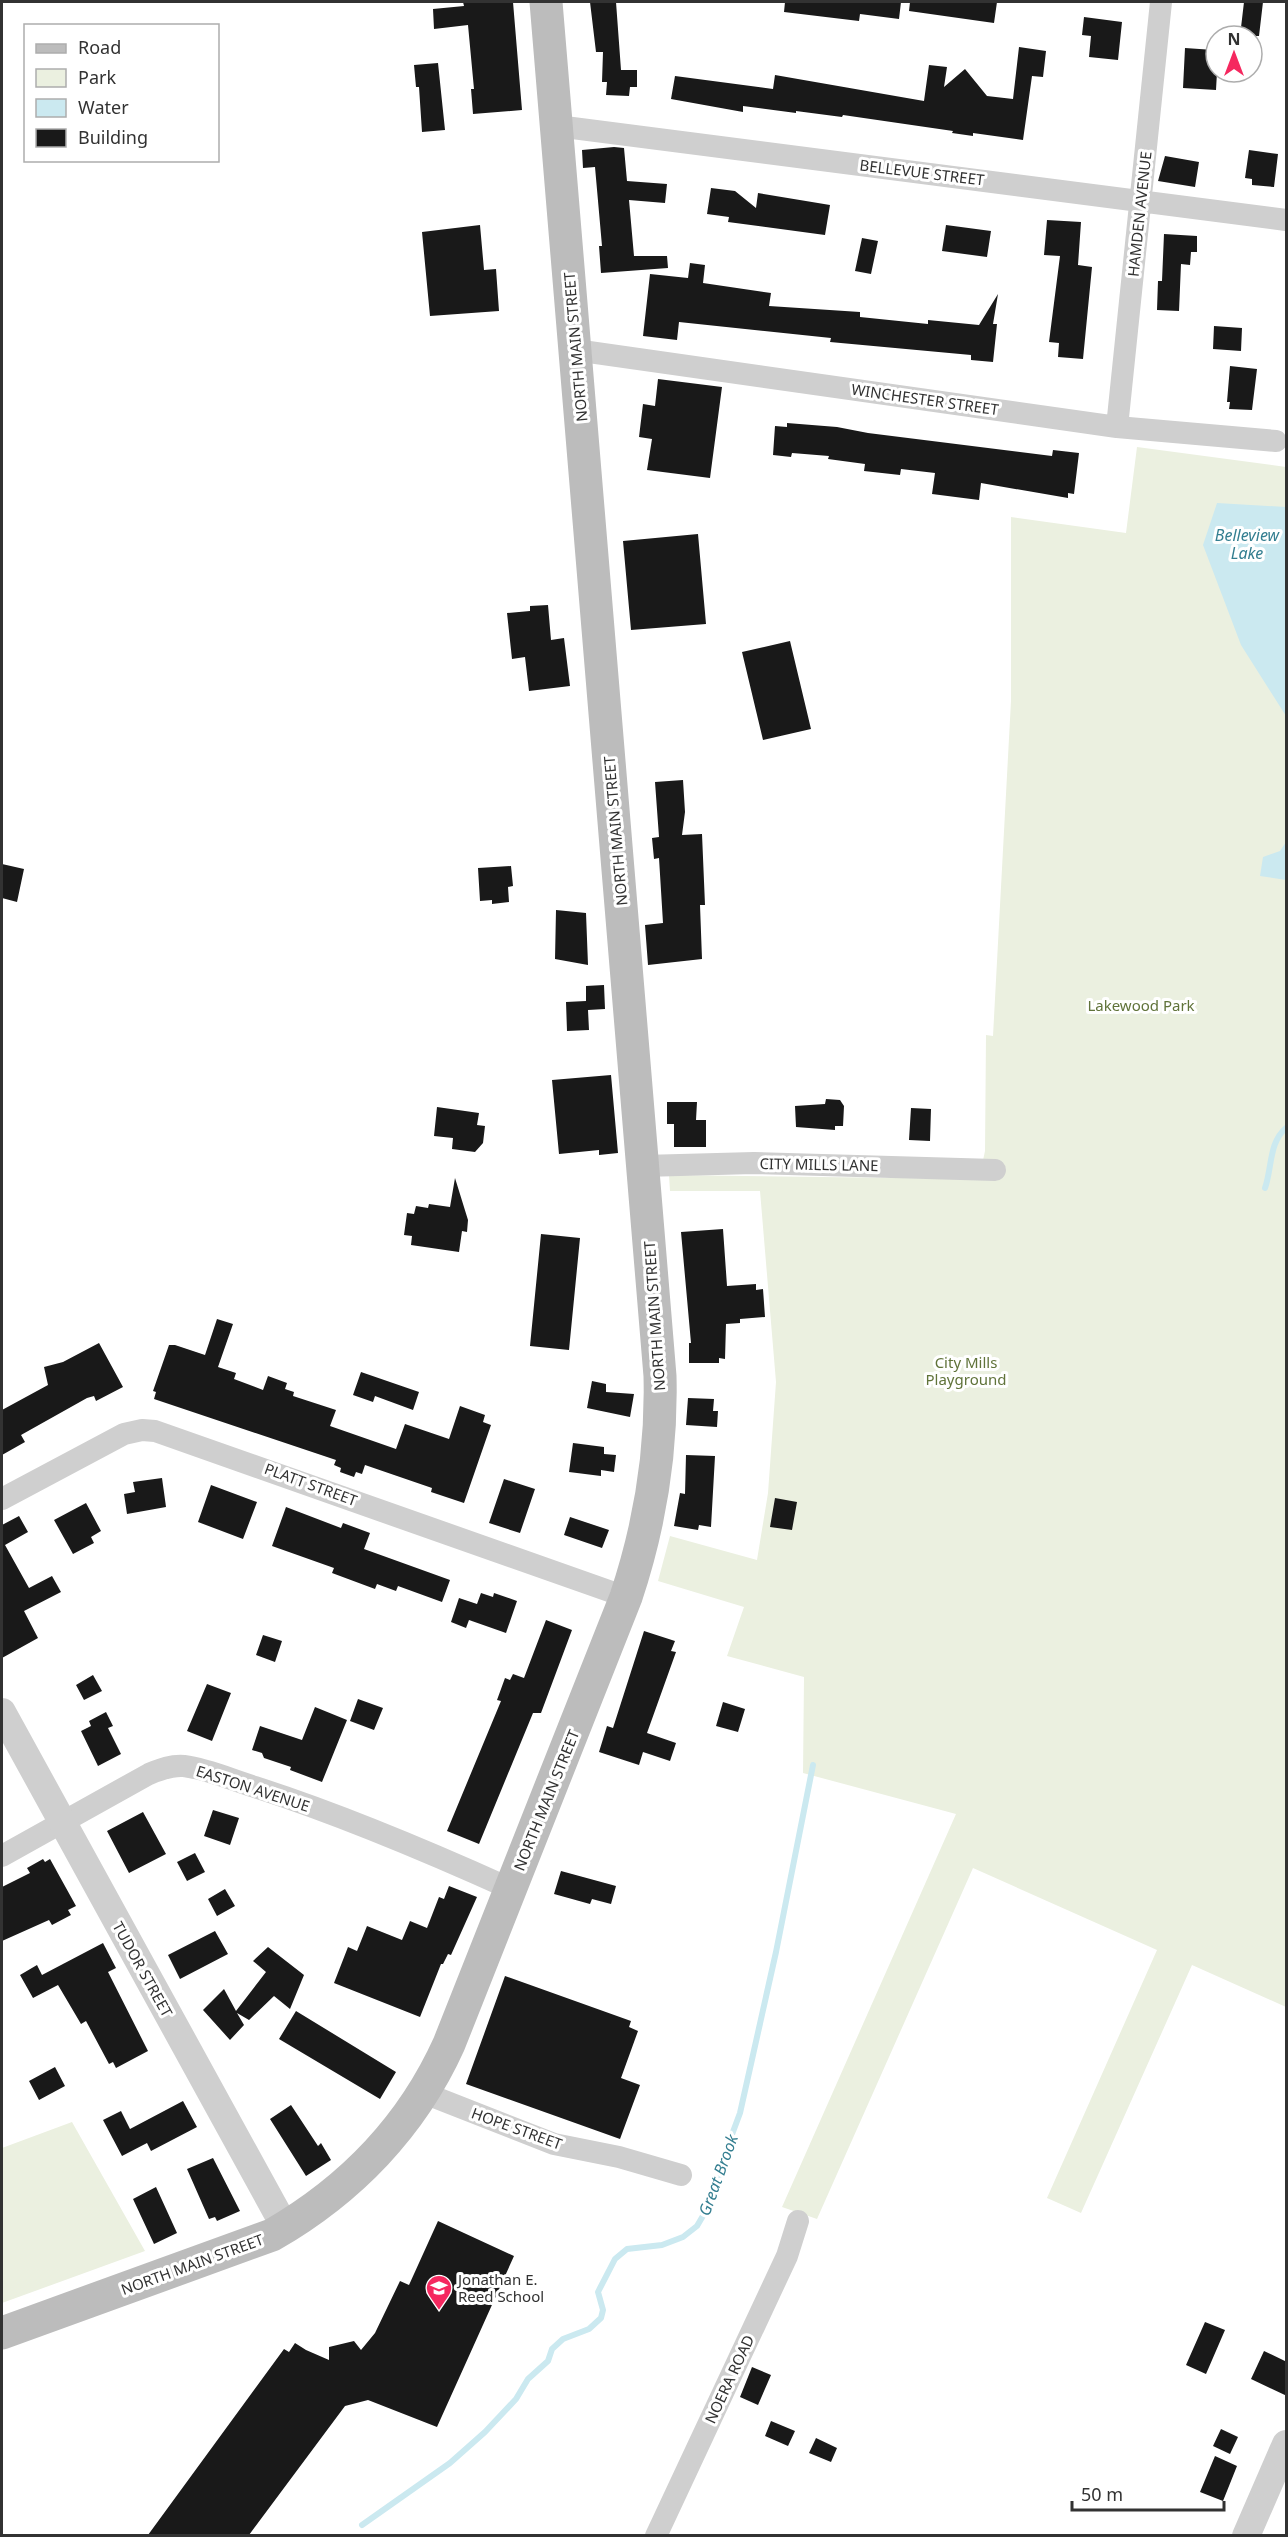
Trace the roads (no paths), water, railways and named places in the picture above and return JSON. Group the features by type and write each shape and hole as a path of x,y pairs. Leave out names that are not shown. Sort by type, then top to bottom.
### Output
{"main road":[{"name":"NORTH MAIN STREET","path":"2,2333 253,2243 285,2227 319,2203 366,2164 398,2130 424,2093 449,2044 626,1597 648,1518 657,1467 660,1376 546,2"}],"street":[{"name":"HAMDEN AVENUE","path":"1117,426 1161,2"},
{"name":"BELLEVUE STREET","path":"557,126 1287,220"},
{"name":"WINCHESTER STREET","path":"576,350 1117,426 1276,441"},
{"name":"CITY MILLS LANE","path":"643,1166 754,1163 995,1170"},
{"name":"PLATT STREET","path":"2,1499 124,1434 142,1430 155,1431 626,1597"},
{"name":"TUDOR STREET","path":"2,1712 285,2227"},
{"name":"EASTON AVENUE","path":"2,1856 158,1770 172,1766 188,1766 310,1806 455,1864 510,1889"},
{"name":"HOPE STREET","path":"424,2093 554,2144 619,2157 681,2175"},
{"name":"NOERA ROAD","path":"656,2535 787,2256 798,2221"},
{"path":"1246,2535 1287,2444"}],"water":[{"name":"Belleview Lake","path":"1217,503 1286,507 1286,716 1241,645 1203,545"},
{"path":"1286,842 1286,880 1260,876 1263,857 1280,851"}],"waterway":[{"path":"1265,1188 1274,1148 1286,1128"},
{"name":"Great Brook","path":"362,2525 450,2463 485,2432 516,2399 528,2379 548,2361 552,2349 563,2339 589,2329 601,2318 603,2310 598,2292 615,2259 627,2249 662,2245 683,2237 697,2226 717,2192 724,2156 740,2113 776,1952 813,1765"}],"place":[{"name":"Jonathan E. Reed School","path":"439,2311"}],"park label":[{"name":"Lakewood Park","path":"1141,1005"},
{"name":"City Mills Playground","path":"966,1370"}]}
